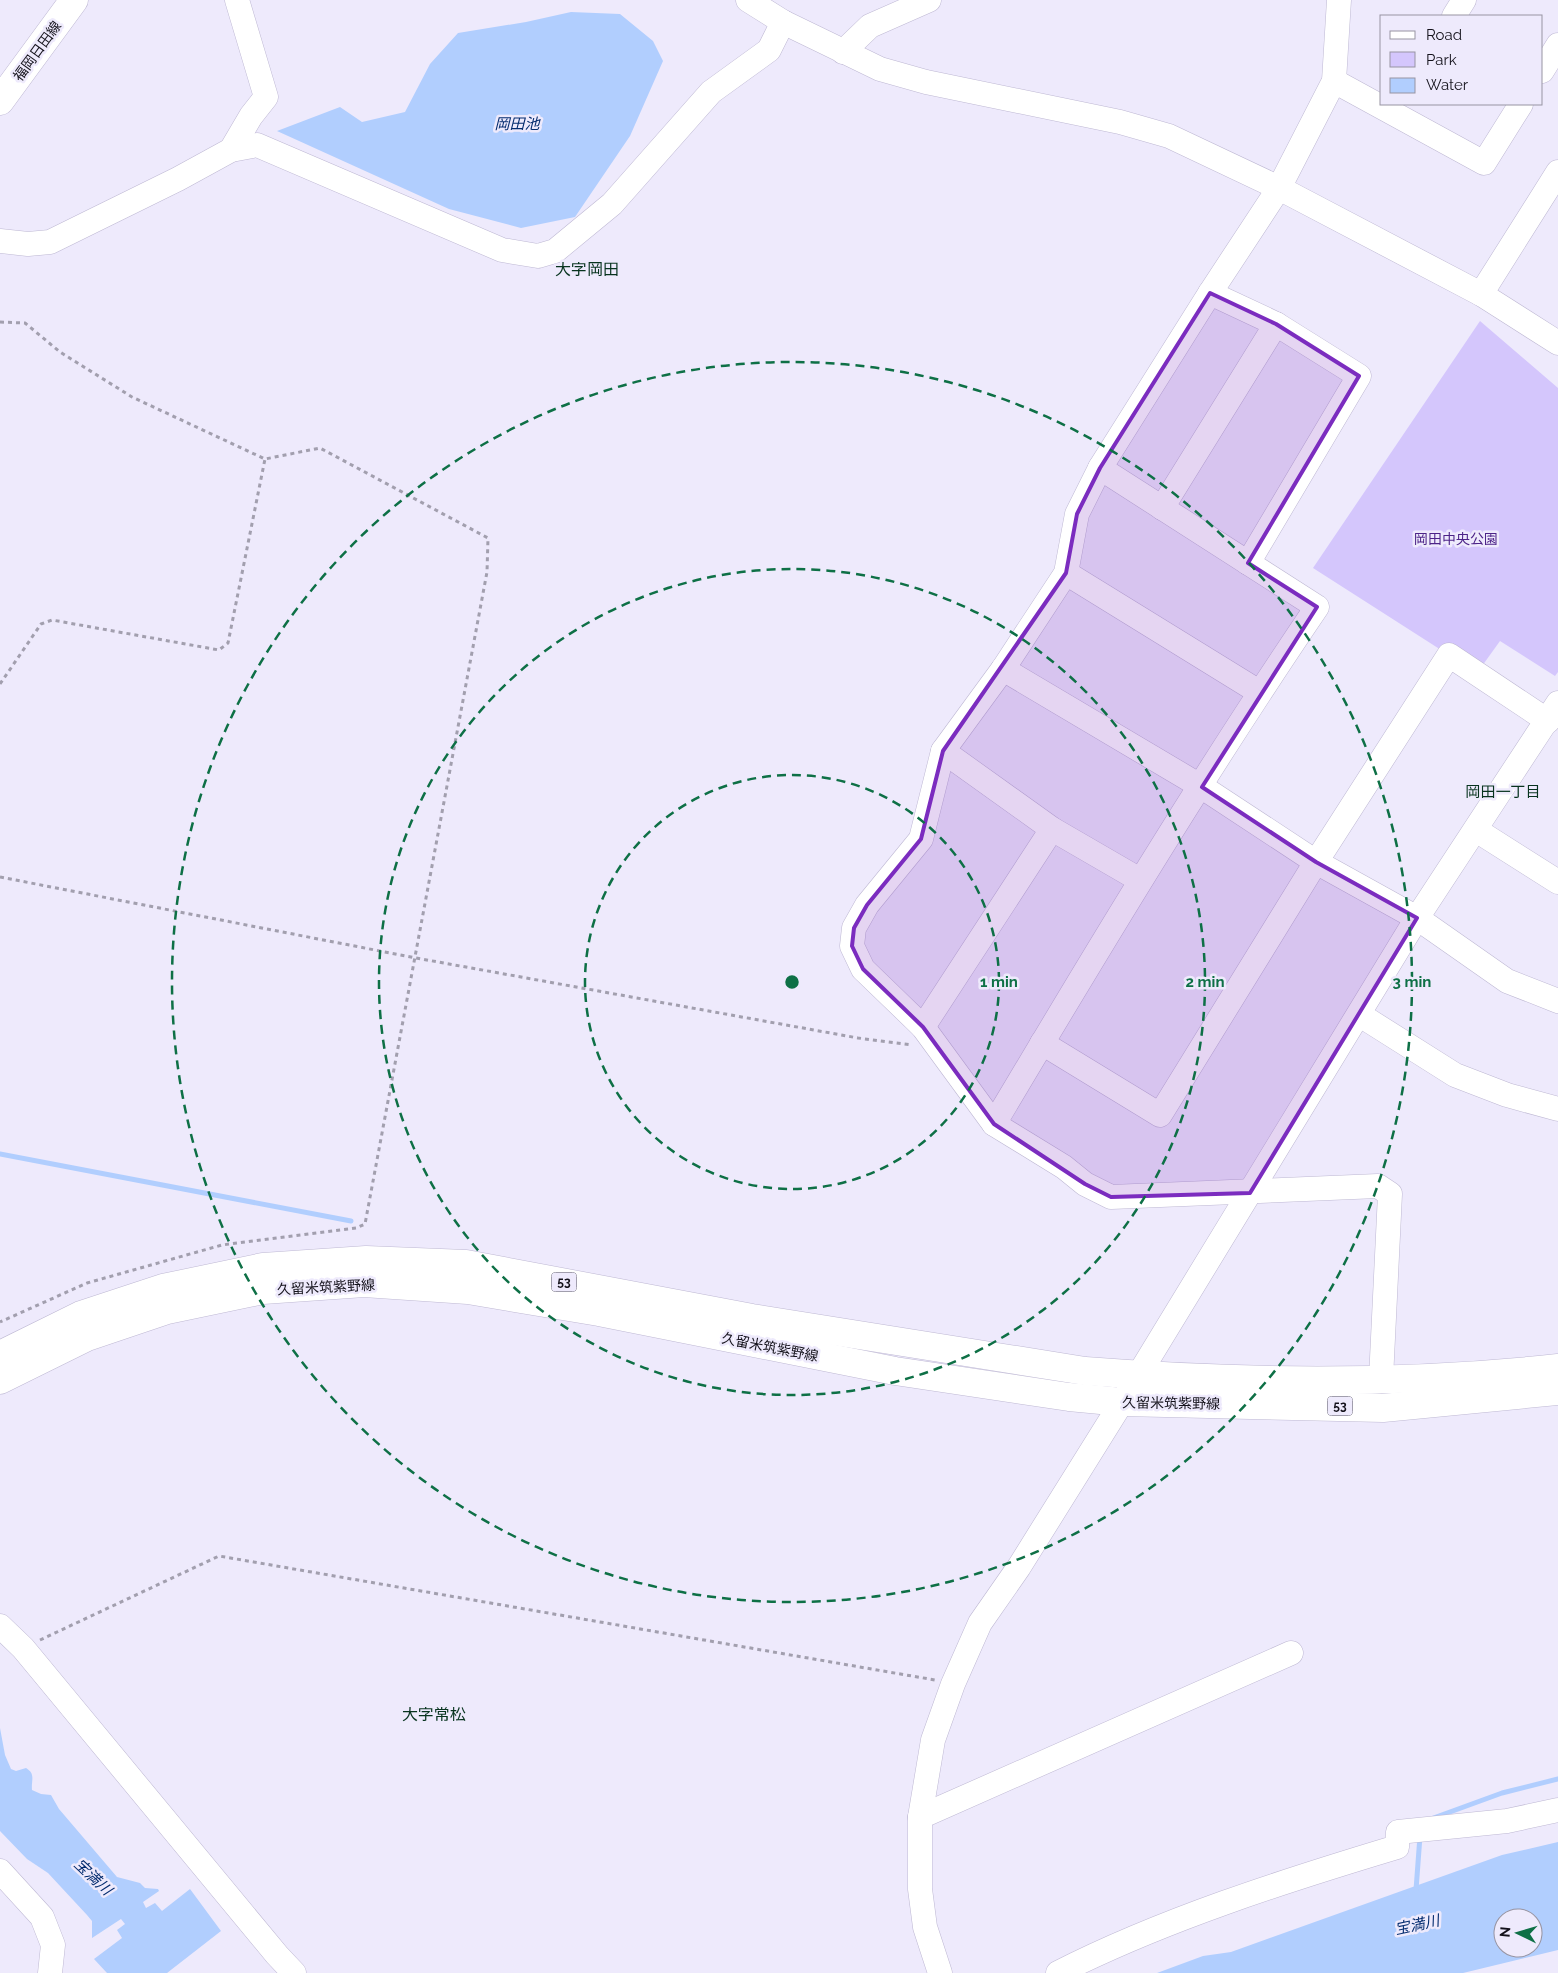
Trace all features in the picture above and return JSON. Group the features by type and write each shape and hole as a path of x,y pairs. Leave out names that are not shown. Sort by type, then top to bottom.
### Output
{"main road":[{"name":"福岡日田線","path":"0,101 74,0"},
{"name":"久留米筑紫野線","path":"0,1354 81,1315 163,1288 262,1267 366,1260 466,1264 770,1321 1085,1371 1138,1375 1381,1379 1509,1374 1558,1368"},
{"name":"久留米筑紫野線","path":"0,1380 87,1337 167,1310 263,1290 364,1282 468,1290 599,1312 895,1371 1069,1397 1122,1402 1384,1408 1558,1392"}],"street":[{"path":"231,150 251,116 266,97 237,0"},
{"path":"748,0 783,22 880,69 926,82 1120,122 1169,136 1279,188 1482,294 1558,343"},
{"path":"843,52 870,26 929,0"},
{"path":"1339,0 1334,82 1279,188 1210,293 1100,468 1077,514 1066,572 1003,669 943,751 921,839 867,905 854,928 852,946 863,969 923,1026 994,1124 1064,1167 1085,1184 1111,1197 1250,1193 1378,1186 1390,1194 1381,1379"},
{"path":"1455,15 1464,0"},
{"path":"0,241 28,244 50,242 178,179 231,150 257,145 502,250 538,256 555,251 612,204 711,92 769,50 783,22"},
{"path":"1543,69 1558,45"},
{"path":"1334,82 1380,102"},
{"path":"1396,109 1484,164 1520,105"},
{"path":"1482,294 1558,172"},
{"path":"1210,293 1276,324 1359,376 1248,563"},
{"path":"1162,508 1276,324"},
{"path":"994,1124 1140,880 1202,787 1259,692 1317,607 1100,468"},
{"path":"1066,572 1259,692"},
{"path":"940,1973 925,1926 920,1890 920,1816 933,1740 953,1684 980,1623 1019,1567 1122,1402 1360,1015 1417,918 1553,712 1449,655 1316,862 1160,1115 1042,1044"},
{"path":"1003,669 1202,787 1316,862 1417,918 1507,982 1558,1001"},
{"path":"943,751 1052,828 1140,880"},
{"path":"923,1026 1052,828"},
{"path":"1476,830 1558,882"},
{"path":"1360,1015 1455,1075 1507,1095 1558,1109"},
{"path":"0,1626 23,1648 277,1955 294,1973"},
{"path":"920,1816 1291,1653"},
{"path":"1058,1973 1087,1958 1223,1904 1397,1847 1398,1832 1507,1821 1558,1810"},
{"path":"0,1871 42,1917 53,1945 50,1973"}],"path":[{"path":"0,322 25,323 60,352 132,397 265,459 320,448 488,538 486,572 416,958 365,1224 356,1228 222,1245 87,1283 0,1322"},
{"path":"0,684 41,624 52,620 218,650 228,643 265,459"},
{"path":"0,877 416,958 858,1038 940,1050"},
{"path":"23,1648 219,1556 953,1684"}],"highlighted area":[{"path":"1210,293 1276,324 1359,376 1248,563 1317,607 1202,787 1316,862 1417,918 1250,1193 1111,1197 1085,1184 994,1124 923,1027 863,969 852,946 854,928 867,905 921,839 943,751 1066,573 1077,514 1100,468"}],"green space":[{"name":"岡田中央公園","path":"1480,321 1558,388 1558,672 1555,676 1500,641 1477,673 1313,568"}],"water":[{"name":"岡田池","path":"571,12 620,14 653,41 663,61 630,136 575,217 521,228 449,209 277,131 340,107 362,122 405,112 430,64 458,33 526,22"},
{"name":"宝満川","path":"0,1728 5,1755 11,1769 16,1771 26,1768 29,1770 32,1775 32,1790 41,1794 51,1795 59,1809 117,1877 140,1883 145,1888 158,1889 159,1891 143,1902 146,1908 155,1903 162,1911 190,1889 221,1931 167,1973 107,1973 94,1959 122,1938 117,1930 125,1924 121,1919 92,1938 92,1921 87,1915 48,1873 27,1859 0,1831"},
{"name":"宝満川","path":"1558,1842 1558,1950 1543,1954 1543,1908 1493,1908 1493,1958 1525,1958 1463,1973 1157,1973 1203,1956 1231,1952 1502,1855"}],"waterway":[{"path":"0,1154 351,1221"},
{"path":"1428,1820 1502,1793 1558,1779"},
{"path":"1416,1890 1420,1836"}],"district":[{"name":"大字岡田","path":"587,269"},
{"name":"岡田一丁目","path":"1503,792"},
{"name":"大字常松","path":"434,1714"}]}
